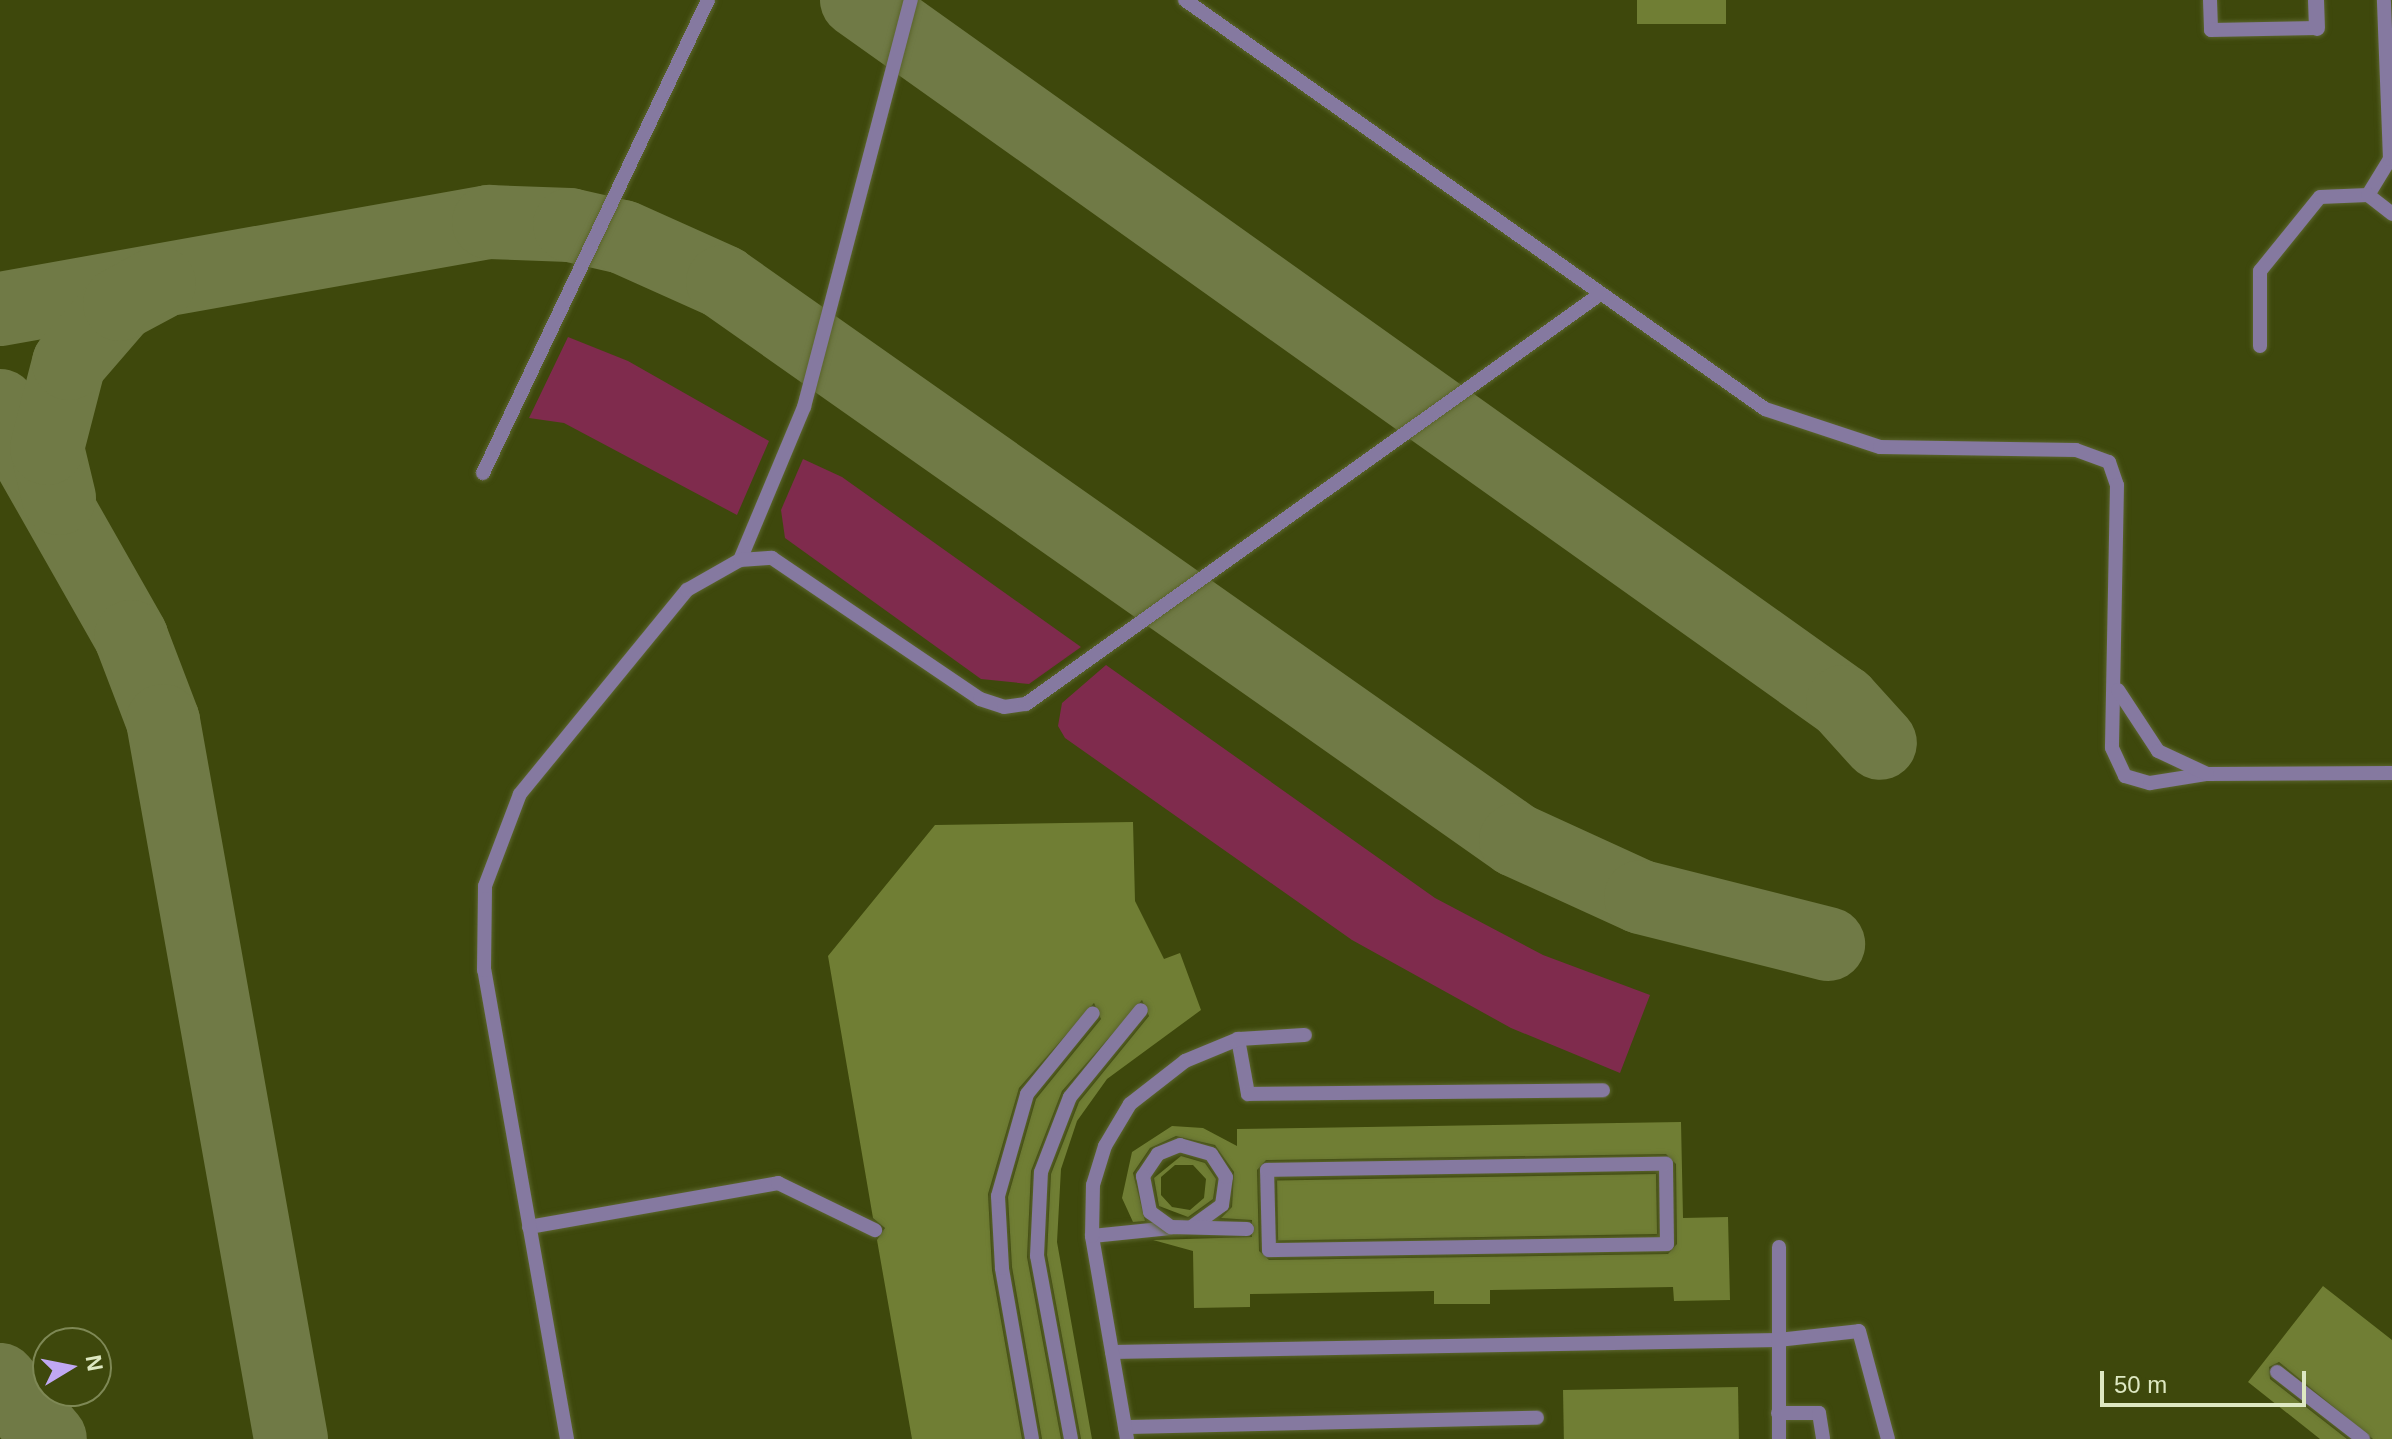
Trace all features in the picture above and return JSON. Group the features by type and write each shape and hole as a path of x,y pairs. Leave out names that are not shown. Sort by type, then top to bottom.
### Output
{"street":[{"path":"2316,0 2317,28"}],"lane":[{"path":"483,473 708,0"},
{"path":"740,560 804,407 911,0"},
{"path":"1185,0 1736,392 1842,439 1912,452 2100,455 2117,485 2118,690 2112,748 2125,776 2182,783 2207,774 2392,773"},
{"path":"2210,0 2211,30 2317,28"},
{"path":"2368,195 2390,159 2384,0"},
{"path":"2260,346 2260,271 2320,197 2368,195 2392,214"},
{"path":"567,1439 481,938 491,860 520,794 667,614 702,577 740,560 790,566 980,699 1026,704 1599,295"},
{"path":"2118,690 2158,751 2207,774"},
{"path":"1071,1439 1037,1256 1041,1172 1070,1097 1141,1010"},
{"path":"1032,1439 1002,1268 998,1196 1027,1094 1093,1013"},
{"path":"1305,1035 1274,1032 1238,1039 1185,1061 1130,1104 1097,1165 1092,1236 1126,1433 1537,1418"},
{"path":"1238,1039 1248,1094 1603,1090"},
{"path":"1092,1236 1193,1226 1222,1205 1226,1177 1211,1154 1180,1145 1158,1154 1143,1176 1150,1212 1171,1227 1247,1229 1268,1228"},
{"path":"1666,1164 1667,1244 1269,1250 1268,1228 1267,1170 1666,1164"},
{"path":"529,1227 778,1183 875,1230"},
{"path":"1779,1247 1779,1439"},
{"path":"1112,1352 1778,1340 1859,1331 1888,1439"},
{"path":"2277,1372 2363,1439"},
{"path":"1778,1413 1819,1413 1823,1439"}],"shaded area":[{"path":"568,337 628,361 769,441 737,515 564,423 529,418"},
{"path":"803,459 842,477 1081,647 1029,684 981,679 785,538 781,510"},
{"path":"1106,665 1435,898 1543,955 1650,995 1620,1073 1511,1028 1352,940 1065,738 1058,726 1062,703"}],"building":[{"path":"1637,0 1726,0 1726,24 1637,24"},
{"path":"1133,822 1135,901 1164,959 1180,953 1201,1010 1107,1079 1077,1121 1061,1169 1057,1242 1092,1439 1081,1439 1047,1255 1051,1174 1079,1102 1149,1016 1142,1000 1062,1091 1031,1171 1027,1257 1061,1439 1042,1439 1012,1267 1008,1197 1036,1099 1101,1019 1094,1003 1019,1088 988,1194 992,1270 1022,1439 912,1439 877,1240 885,1228 873,1218 828,956 935,825"},
{"path":"1681,1122 1683,1218 1728,1217 1730,1300 1674,1301 1673,1287 1490,1290 1490,1304 1434,1304 1434,1291 1250,1294 1250,1307 1194,1308 1193,1251 1153,1240 1252,1237 1252,1220 1221,1218 1232,1207 1234,1172 1215,1145 1176,1136 1150,1148 1133,1173 1145,1221 1133,1222 1122,1198 1132,1152 1172,1126 1203,1128 1237,1146 1237,1129","holes":["1666,1154 1676,1164 1677,1244 1668,1254 1269,1260 1259,1251 1257,1170 1266,1160"]},
{"path":"1181,1156 1205,1163 1216,1179 1213,1199 1188,1217 1159,1206 1154,1178","holes":["1175,1165 1193,1165 1206,1179 1204,1198 1190,1210 1172,1207 1161,1195 1161,1177"]},
{"path":"1656,1174 1657,1234 1278,1241 1277,1181"},
{"path":"2323,1286 2392,1340 2392,1439 2373,1439 2279,1362 2269,1367 2270,1379 2347,1439 2320,1439 2248,1382"},
{"path":"1738,1387 1739,1439 1564,1439 1563,1390"}],"taxiway":[{"path":"857,0 1843,702 1880,743"},
{"path":"0,309 489,222 570,225 623,237 723,282 1516,840 1641,897 1828,944"},
{"path":"59,498 47,448 69,363 120,304 159,283"},
{"path":"0,406 131,637 163,721 291,1439"},
{"path":"0,1380 50,1439"}]}
